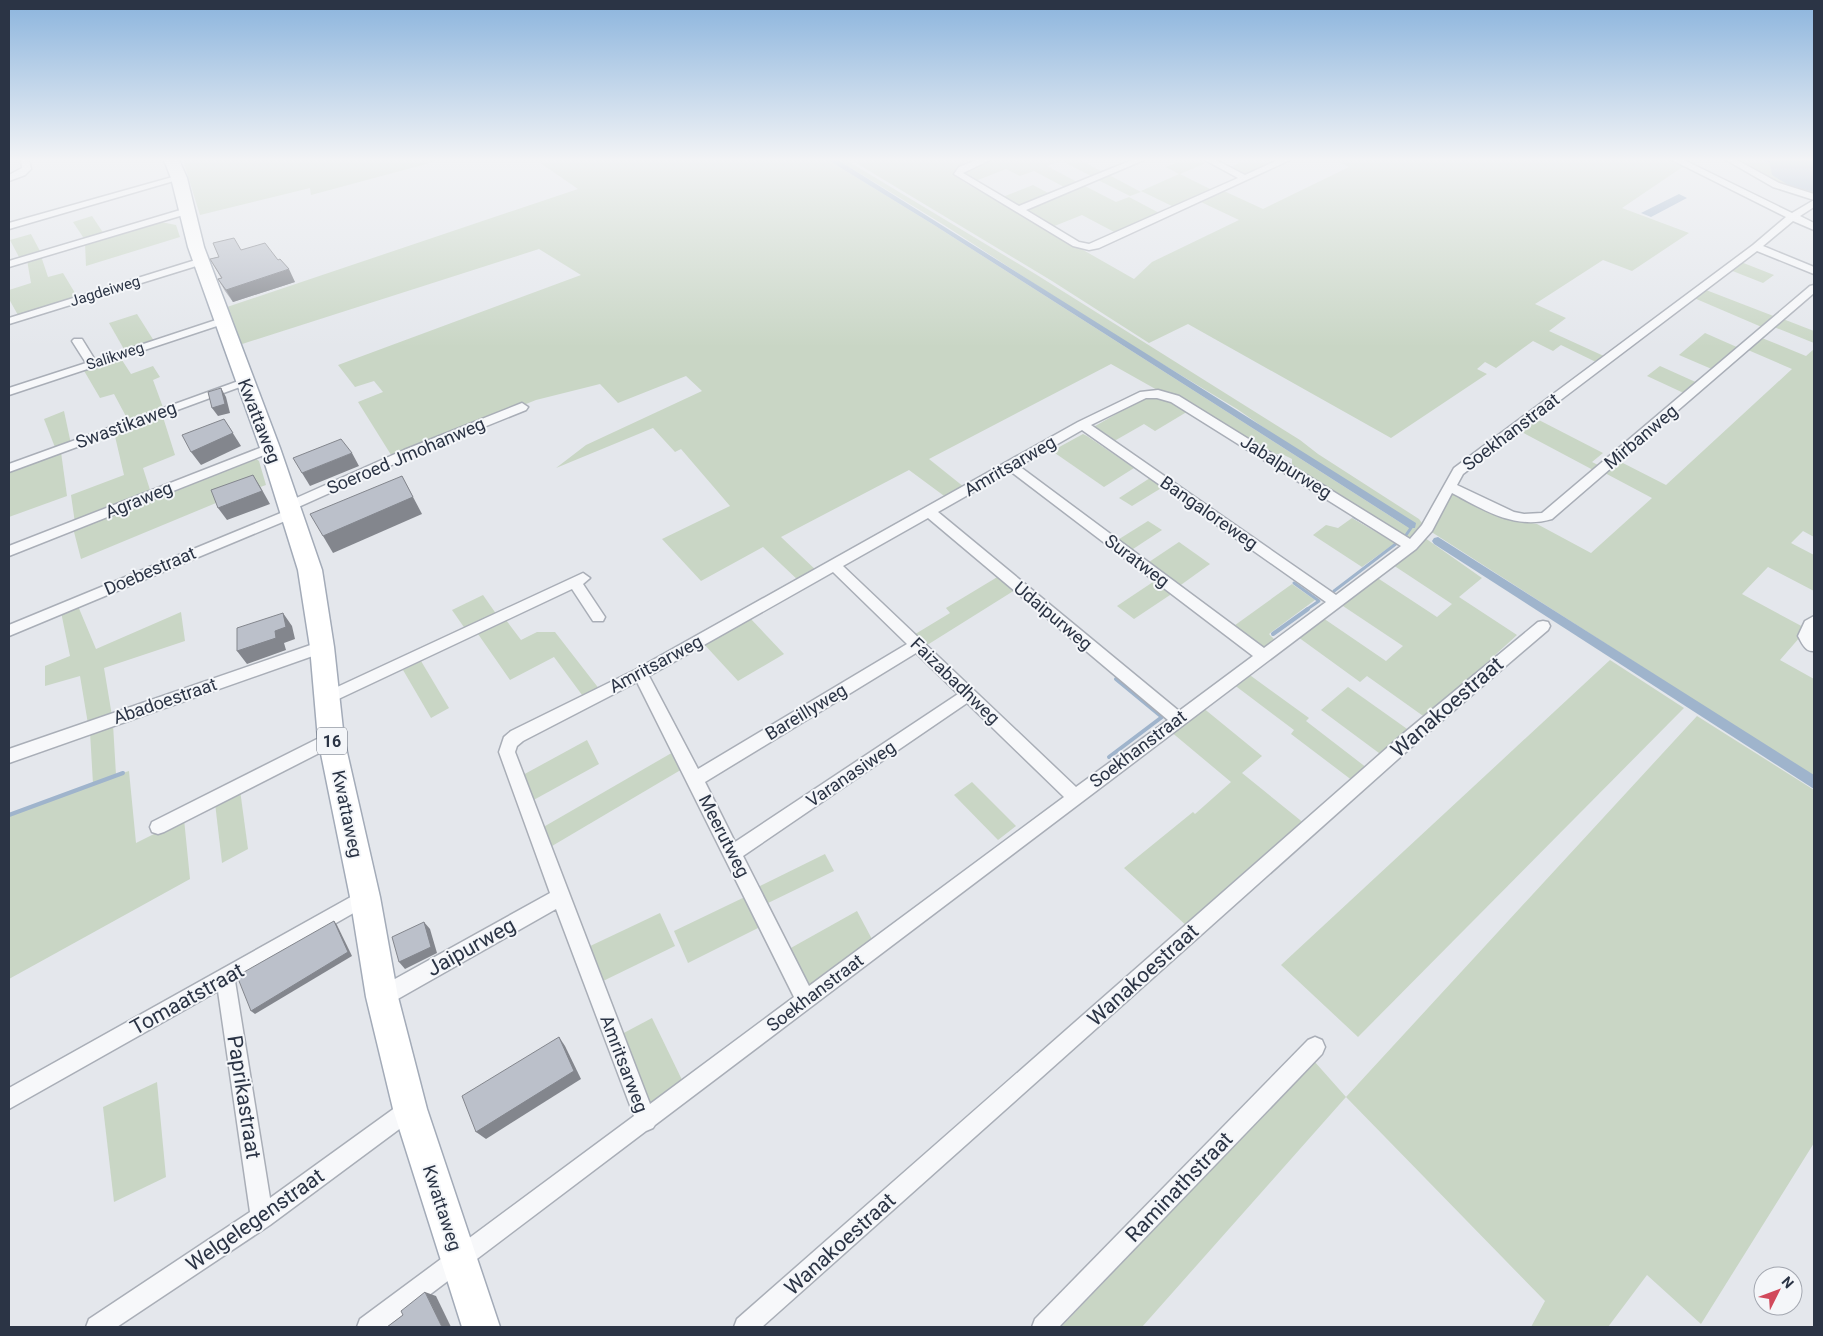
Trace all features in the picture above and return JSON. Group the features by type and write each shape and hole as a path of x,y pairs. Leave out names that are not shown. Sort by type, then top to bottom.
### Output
{"main road":[{"name":"Kwattaweg","path":"190,222 196,247 244,382 270,448 310,570 322,647 331,740 365,897 382,997 410,1109 481,1327"}],"street":[{"path":"9,264 149,222"},
{"path":"1039,222 1076,244 1089,247 1148,222"},
{"name":"Soekhanstraat","path":"368,1327 646,1121 1419,538 1458,471 1786,222"},
{"path":"1756,247 1814,271"},
{"name":"Jagdeiweg","path":"9,322 202,261"},
{"name":"Mirbanweg","path":"1449,486 1523,520 1539,520 1547,516 1814,288"},
{"name":"Salikweg","path":"9,392 222,321"},
{"path":"78,341 92,364"},
{"name":"Swastikaweg","path":"9,468 244,382"},
{"name":"Amritsarweg","path":"646,1121 560,897 507,752 510,742 516,736 640,674 1082,425 1144,395 1158,394"},
{"name":"Jabalpurweg","path":"1158,394 1175,399 1419,538"},
{"name":"Soeroed Jmohanweg","path":"291,509 408,453 522,407"},
{"name":"Bangaloreweg","path":"1082,425 1335,601"},
{"name":"Agraweg","path":"9,552 270,448"},
{"name":"Suratweg","path":"1011,466 1263,656"},
{"name":"Doebestraat","path":"9,631 291,509"},
{"name":"Udaipurweg","path":"929,512 1178,719"},
{"name":"Faizabadhweg","path":"834,565 1075,797"},
{"path":"326,699 579,580 598,617"},
{"path":"1812,646 1805,636 1810,624 1814,621"},
{"name":"Wanakoestraat","path":"745,1327 1410,738 1543,626"},
{"name":"Bareillyweg","path":"695,778 917,645"},
{"name":"Abadoestraat","path":"9,756 322,647"},
{"name":"Meerutweg","path":"640,674 695,778 806,1000"},
{"name":"Varanasiweg","path":"733,853 969,694"},
{"path":"158,827 331,740"},
{"name":"Tomaatstraat","path":"9,1099 365,897"},
{"name":"Jaipurweg","path":"382,997 560,897"},
{"name":"Paprikastraat","path":"225,978 262,1217"},
{"name":"Raminathstraat","path":"1043,1327 1315,1047"},
{"name":"Welgelegenstraat","path":"97,1327 262,1217 410,1109"}],"green space":[{"path":"73,222 96,222 104,234 85,240"},
{"path":"160,222 176,225 180,237 86,266 85,243"},
{"path":"479,222 930,222 1409,528 1237,409 1106,330 940,222 950,222 1300,440 1318,454 1419,519 1422,523 1422,528 1409,539 1292,466 1292,459 1282,454 1271,454 1111,364 929,459 969,491 951,501 909,470 781,537 819,573 801,583 763,547 701,581 662,539 730,506 681,449 675,452 653,428 556,468 586,445 702,391 686,376 618,403 600,384 536,400 393,458 358,402 383,392 374,381 355,387 338,365 581,275 539,249 236,346 224,308"},
{"path":"955,222 1035,222 1134,279 1152,262 1234,222 1660,222 1689,233 1632,271 1603,260 1535,304 1566,318 1549,331 1606,357 1598,363 1561,345 1553,351 1533,341 1496,368 1485,362 1477,369 1487,374 1391,438 1188,324 1149,343 1052,281"},
{"path":"1044,222 1064,222 1052,227"},
{"path":"1096,222 1146,222 1118,234"},
{"path":"31,234 41,253 20,259 10,240"},
{"path":"41,256 48,277 63,273 78,298 19,317 9,299 9,290 31,283 27,260"},
{"path":"1741,262 1774,275 1763,283 1730,270"},
{"path":"1706,290 1776,317 1764,328 1694,298"},
{"path":"137,314 154,341 125,351 109,323"},
{"path":"1783,319 1814,331 1814,343 1774,327"},
{"path":"1705,333 1739,348 1714,370 1679,355"},
{"path":"1762,338 1806,356 1814,349 1814,537 1803,531 1791,543 1814,555 1814,591 1768,567 1742,594 1807,629 1780,660 1814,679 1814,777 1430,531 1452,495 1457,494 1516,520 1537,524 1591,553 1652,498 1603,472 1617,460 1666,485 1792,369 1748,350"},
{"path":"120,357 131,374 153,366 160,377 153,380 164,410 129,422 114,394 100,398 83,369"},
{"path":"1660,366 1700,384 1688,395 1647,376"},
{"path":"1156,396 1169,398 1190,410 1155,431 1144,424 1109,444 1090,429 1144,398"},
{"path":"64,411 71,444 56,450 44,419"},
{"path":"162,414 175,455 143,468 151,493 75,523 71,495 124,475 114,432"},
{"path":"1535,418 1603,453 1592,462 1600,466 1595,471 1518,430"},
{"path":"1083,434 1134,468 1104,487 1052,451"},
{"path":"61,452 67,496 9,517 9,471"},
{"path":"255,458 259,461 266,485 216,503 81,559 73,528"},
{"path":"1150,478 1163,487 1132,506 1119,498"},
{"path":"1352,518 1395,543 1362,567 1313,535 1326,525 1338,528"},
{"path":"1148,521 1162,530 1130,551 1116,541"},
{"path":"1425,538 1482,578 1459,597 1517,635 1426,718 1367,676 1360,682 1298,637 1323,618 1386,661 1403,646 1340,604 1376,577 1437,617 1452,604 1393,565"},
{"path":"1179,542 1210,564 1178,587 1146,564"},
{"path":"999,576 1015,590 924,647 912,636 950,613 946,608"},
{"path":"1156,580 1173,593 1134,619 1117,606"},
{"path":"1292,584 1315,600 1269,634 1275,640 1262,649 1231,628"},
{"path":"483,595 499,618 468,633 452,610"},
{"path":"78,606 96,649 181,612 185,641 104,668 112,716 88,724 80,676 45,686 45,666 70,656 61,612"},
{"path":"749,617 784,654 738,681 703,643"},
{"path":"506,620 521,640 537,632 555,632 600,690 585,699 554,657 510,680 478,634"},
{"path":"1610,660 1684,708 1358,1037 1281,965"},
{"path":"421,661 449,708 431,718 403,670"},
{"path":"1247,673 1309,718 1306,721 1367,768 1353,781 1291,734 1294,730 1233,684"},
{"path":"1348,687 1410,731 1383,756 1321,710"},
{"path":"1202,707 1262,756 1242,773 1305,824 1189,928 1124,868 1193,812 1195,814 1231,782 1170,731"},
{"path":"1697,716 1814,790 1814,1143 1701,1324 1647,1275 1608,1327 1531,1327 1545,1301 1346,1097"},
{"path":"113,724 116,775 129,771 136,843 184,819 190,879 9,979 9,815 93,784 90,732"},
{"path":"587,740 599,764 530,802 521,776"},
{"path":"675,751 684,768 547,849 540,829"},
{"path":"972,782 1016,826 998,840 954,795"},
{"path":"240,790 248,849 222,863 215,803"},
{"path":"825,854 834,871 766,904 758,887"},
{"path":"749,895 764,925 688,963 674,931"},
{"path":"857,911 873,941 812,985 807,982 789,949"},
{"path":"660,913 675,946 599,983 586,948"},
{"path":"652,1018 684,1084 649,1107 620,1035"},
{"path":"1314,1061 1346,1097 1142,1327 1061,1327"},
{"path":"157,1082 166,1177 114,1202 103,1107"}],"water":[{"path":"930,222 937,222 1416,523 1415,528 1409,528"}],"building":[{"path":"234,238 241,250 265,243 278,260 280,259 289,269 226,290 218,279 222,278 210,259 219,257 213,243"},
{"path":"221,388 225,404 212,408 208,392"},
{"path":"224,419 233,433 191,452 182,435"},
{"path":"341,439 352,453 302,473 293,458"},
{"path":"253,475 262,491 218,508 211,490"},
{"path":"402,476 413,497 323,536 310,514"},
{"path":"283,613 286,627 275,631 276,638 237,651 237,628"},
{"path":"334,921 348,952 251,1011 237,976"},
{"path":"424,922 431,947 399,962 392,937"},
{"path":"559,1037 574,1071 476,1132 462,1096"},
{"path":"425,1292 442,1327 387,1327 403,1315 401,1311"}],"waterway":[{"path":"1354,517 1365,523"},
{"path":"1404,538 1413,525"},
{"path":"1334,591 1397,543 1394,541"},
{"path":"1438,541 1814,783"},
{"path":"1294,583 1319,601 1306,610"},
{"path":"1273,634 1308,609"},
{"path":"1109,757 1162,717 1116,679"},
{"path":"9,815 123,773"}]}
